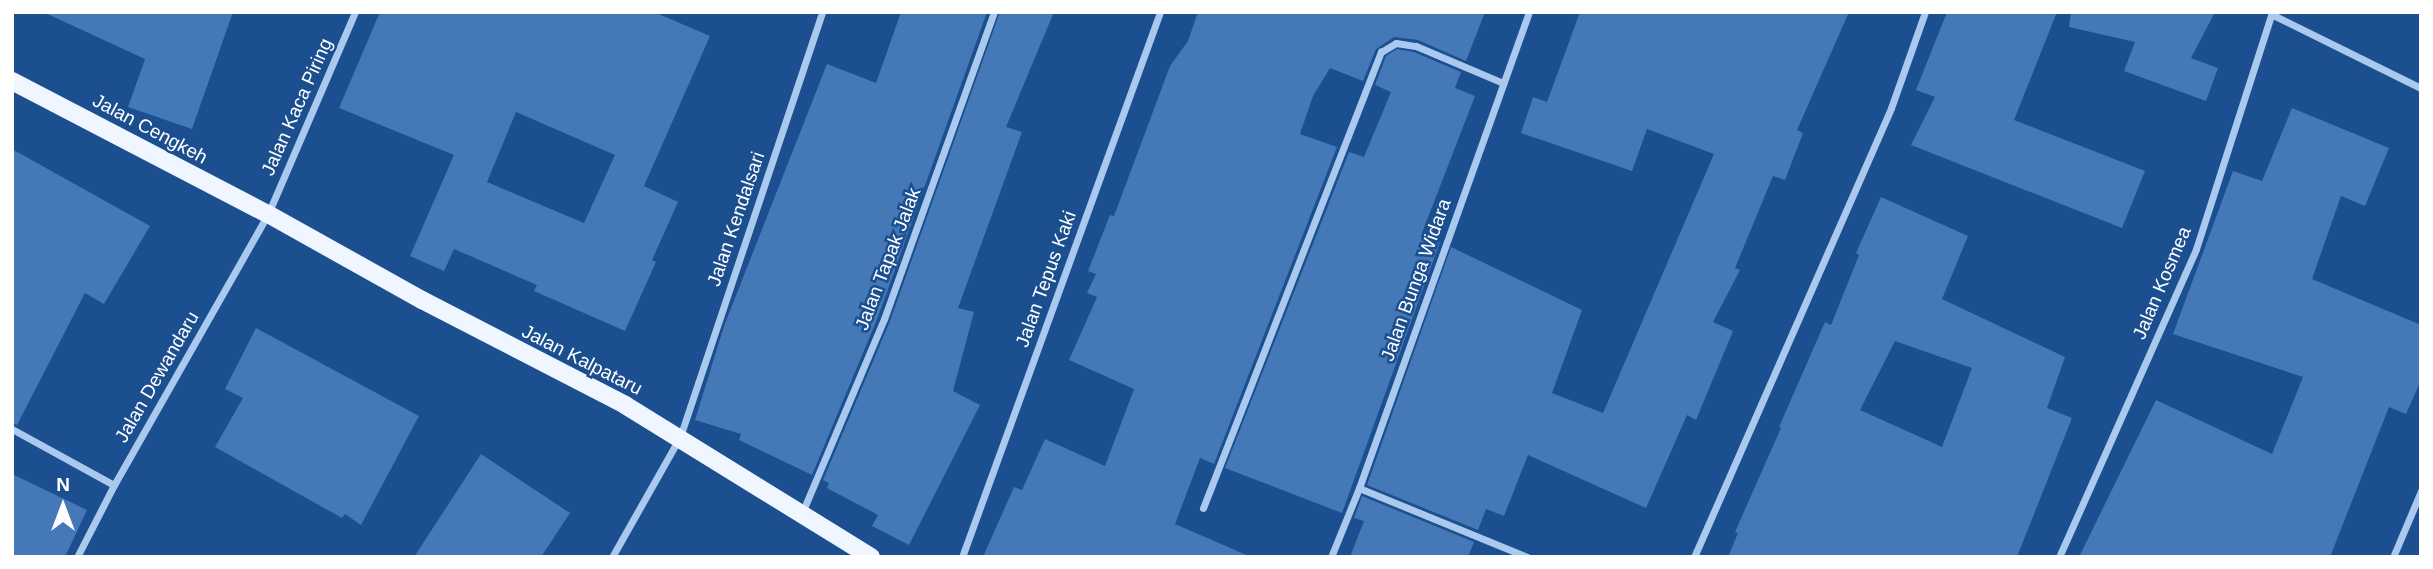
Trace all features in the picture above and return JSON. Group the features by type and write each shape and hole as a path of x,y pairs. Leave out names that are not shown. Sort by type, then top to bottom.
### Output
{"main road":[{"name":"Jalan Cengkeh","path":"12,81 268,214"},
{"name":"Jalan Kalpataru","path":"268,214 422,300 625,405 871,557"}],"street":[{"name":"Jalan Kaca Piring","path":"268,214 355,12"},
{"name":"Jalan Kendalsari","path":"612,557 680,437 822,12"},
{"name":"Jalan Tapak Jalak","path":"802,513 836,426 884,319 994,12"},
{"name":"Jalan Tepus Kaki","path":"962,557 1160,12"},
{"name":"Jalan Bunga Widara","path":"1331,557 1359,488 1529,12"},
{"path":"1694,557 1891,108 1925,12"},
{"path":"2271,13 2421,88"},
{"name":"Jalan Kosmea","path":"2059,557 2196,250 2271,13"},
{"path":"1203,508 1381,52 1396,43 1416,46 1503,83"},
{"name":"Jalan Dewandaru","path":"77,557 114,485 268,214"},
{"path":"12,429 114,485"},
{"path":"1359,488 1527,557"},
{"path":"2393,557 2421,491"}],"building":[{"path":"43,12 233,12 192,129 128,107 145,59"},
{"path":"380,12 654,12 710,36 644,186 678,202 652,260 656,262 625,331 534,291 537,285 454,249 444,271 410,256 454,155 339,108","holes":["516,112 615,155 584,223 487,182"]},
{"path":"901,12 987,12 878,317 812,475 739,440 741,434 695,420 724,326 827,64 876,83"},
{"path":"1000,12 1054,12 1006,127 1022,132 958,308 974,312 953,391 980,405 909,545 872,526 878,515 827,488 829,483 823,480 890,321"},
{"path":"1198,12 1485,12 1466,61 1418,40 1394,37 1376,49 1363,81 1330,68 1313,96 1300,134 1337,147 1214,464 1200,458 1175,524 1251,557 983,557 1014,487 1022,490 1045,439 1105,466 1134,389 1069,360 1097,297 1087,293 1096,274 1088,271 1110,215 1114,216 1170,66 1188,41"},
{"path":"1580,12 1849,12 1797,130 1803,133 1785,180 1773,176 1735,268 1740,270 1713,322 1733,331 1696,420 1687,415 1646,508 1528,455 1504,516 1486,509 1478,530 1367,485 1451,247 1582,310 1552,393 1603,413 1714,154 1647,129 1632,171 1521,133 1533,97 1547,102"},
{"path":"1947,12 2057,12 2014,120 2145,171 2122,228 1911,145 1935,97 1916,90"},
{"path":"2071,12 2215,12 2191,58 2218,68 2206,101 2124,71 2135,42 2069,27"},
{"path":"1397,49 1414,52 1461,72 1455,88 1475,96 1422,233 1440,242 1342,513 1225,468 1349,152 1364,157 1391,92 1375,85 1386,56"},
{"path":"2292,108 2389,148 2365,206 2341,196 2312,279 2421,325 2421,380 2406,414 2389,407 2330,557 2079,557 2156,400 2272,454 2303,377 2173,334 2233,171 2262,181"},
{"path":"12,149 150,226 104,304 85,293 17,425 12,423"},
{"path":"1881,197 1968,236 1942,299 2065,357 2047,408 2072,418 2017,557 1728,557 1738,533 1735,532 1825,322 1831,325 1859,255 1856,253","holes":["1895,341 1972,368 1942,447 1860,410"]},
{"path":"256,328 419,416 361,525 345,514 342,518 215,447 243,398 225,389"},
{"path":"481,454 570,513 541,557 414,557"},
{"path":"12,474 87,510 65,557 12,557"},
{"path":"1362,496 1474,542 1468,557 1350,557 1364,521 1354,518"}]}
